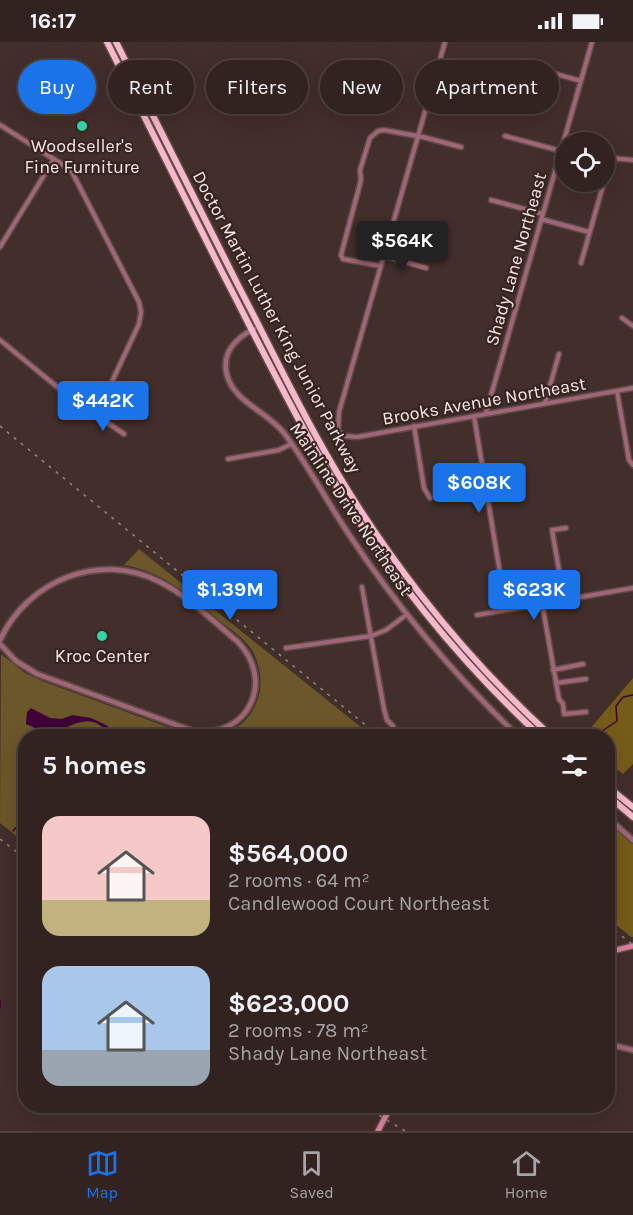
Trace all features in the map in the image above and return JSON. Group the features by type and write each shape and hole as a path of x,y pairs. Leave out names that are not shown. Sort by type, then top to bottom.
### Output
{"highway":[{"name":"Doctor Martin Luther King Junior Parkway","path":"107,42 252,330 348,506 385,560 453,647 533,729"},
{"name":"Doctor Martin Luther King Junior Parkway","path":"117,42 315,436 365,518 459,642 544,729"},
{"path":"615,796 633,807"},
{"path":"615,799 633,817"}],"main road":[{"path":"615,950 633,946"},
{"path":"378,1131 387,1113"}],"street":[{"path":"445,42 418,137 381,266 341,256 361,180 360,170 369,138 376,132 384,130 418,137 461,147"},
{"name":"Shady Lane Northeast","path":"566,132 592,42"},
{"path":"559,75 581,81"},
{"path":"0,125 67,166 74,174 141,307 139,324 95,413"},
{"path":"505,136 555,149"},
{"path":"615,158 633,160"},
{"path":"0,247 54,159"},
{"name":"Shady Lane Northeast","path":"486,414 555,172"},
{"path":"581,263 601,192"},
{"path":"491,200 589,232"},
{"path":"384,256 426,268"},
{"name":"Brooks Avenue Northeast","path":"381,266 339,412 337,425 340,433 345,436 354,438 633,388"},
{"path":"622,318 633,326"},
{"name":"Mainline Drive Northeast","path":"259,326 235,342 230,349 226,361 228,376 234,389 277,424 348,533 406,615 458,675 511,729"},
{"path":"0,340 67,395 124,434"},
{"path":"545,404 559,354"},
{"path":"617,391 629,460 633,465"},
{"path":"474,416 506,609"},
{"path":"414,426 424,488 430,498"},
{"path":"228,459 279,450 291,444"},
{"path":"564,599 552,530 566,528"},
{"path":"188,729 37,674 16,661 0,642 7,626 23,605 38,592 69,576 101,569 123,570 161,582 173,589 244,648 254,666 256,684 253,698 244,713 232,724 220,729"},
{"path":"362,587 385,714 393,726"},
{"path":"477,615 633,588"},
{"path":"542,603 553,670 565,715 586,712"},
{"path":"286,648 371,636 387,630 406,615"},
{"path":"553,670 583,664"},
{"path":"556,683 586,679"},
{"path":"615,824 633,840"},
{"path":"615,1046 633,1050"}],"shaded area":[{"path":"139,549 363,729 232,729 247,718 259,694 260,672 252,650 241,638 186,593 151,573 124,565"},
{"path":"1,654 25,673 42,681 173,729 18,729 18,837 0,823"},
{"path":"633,678 633,764 623,774 615,768 615,729 590,729"},
{"path":"31,708 50,718 62,719 72,715 91,718 112,729 105,729 89,721 76,723 63,729 37,729 26,724 27,712"},
{"path":"615,824 633,838 633,937 615,924"}],"waterway":[{"path":"605,729 617,721 616,706 623,697 633,695"},
{"path":"13,831 18,826"},
{"path":"0,1001 0,1008"}],"railway":[{"path":"0,426 370,729"},
{"path":"0,839 18,853"},
{"path":"615,931 633,945"},
{"path":"375,1113 405,1131"}],"place":[{"name":"Woodseller's Fine Furniture","path":"82,126"},
{"name":"Kroc Center","path":"102,636"}]}
